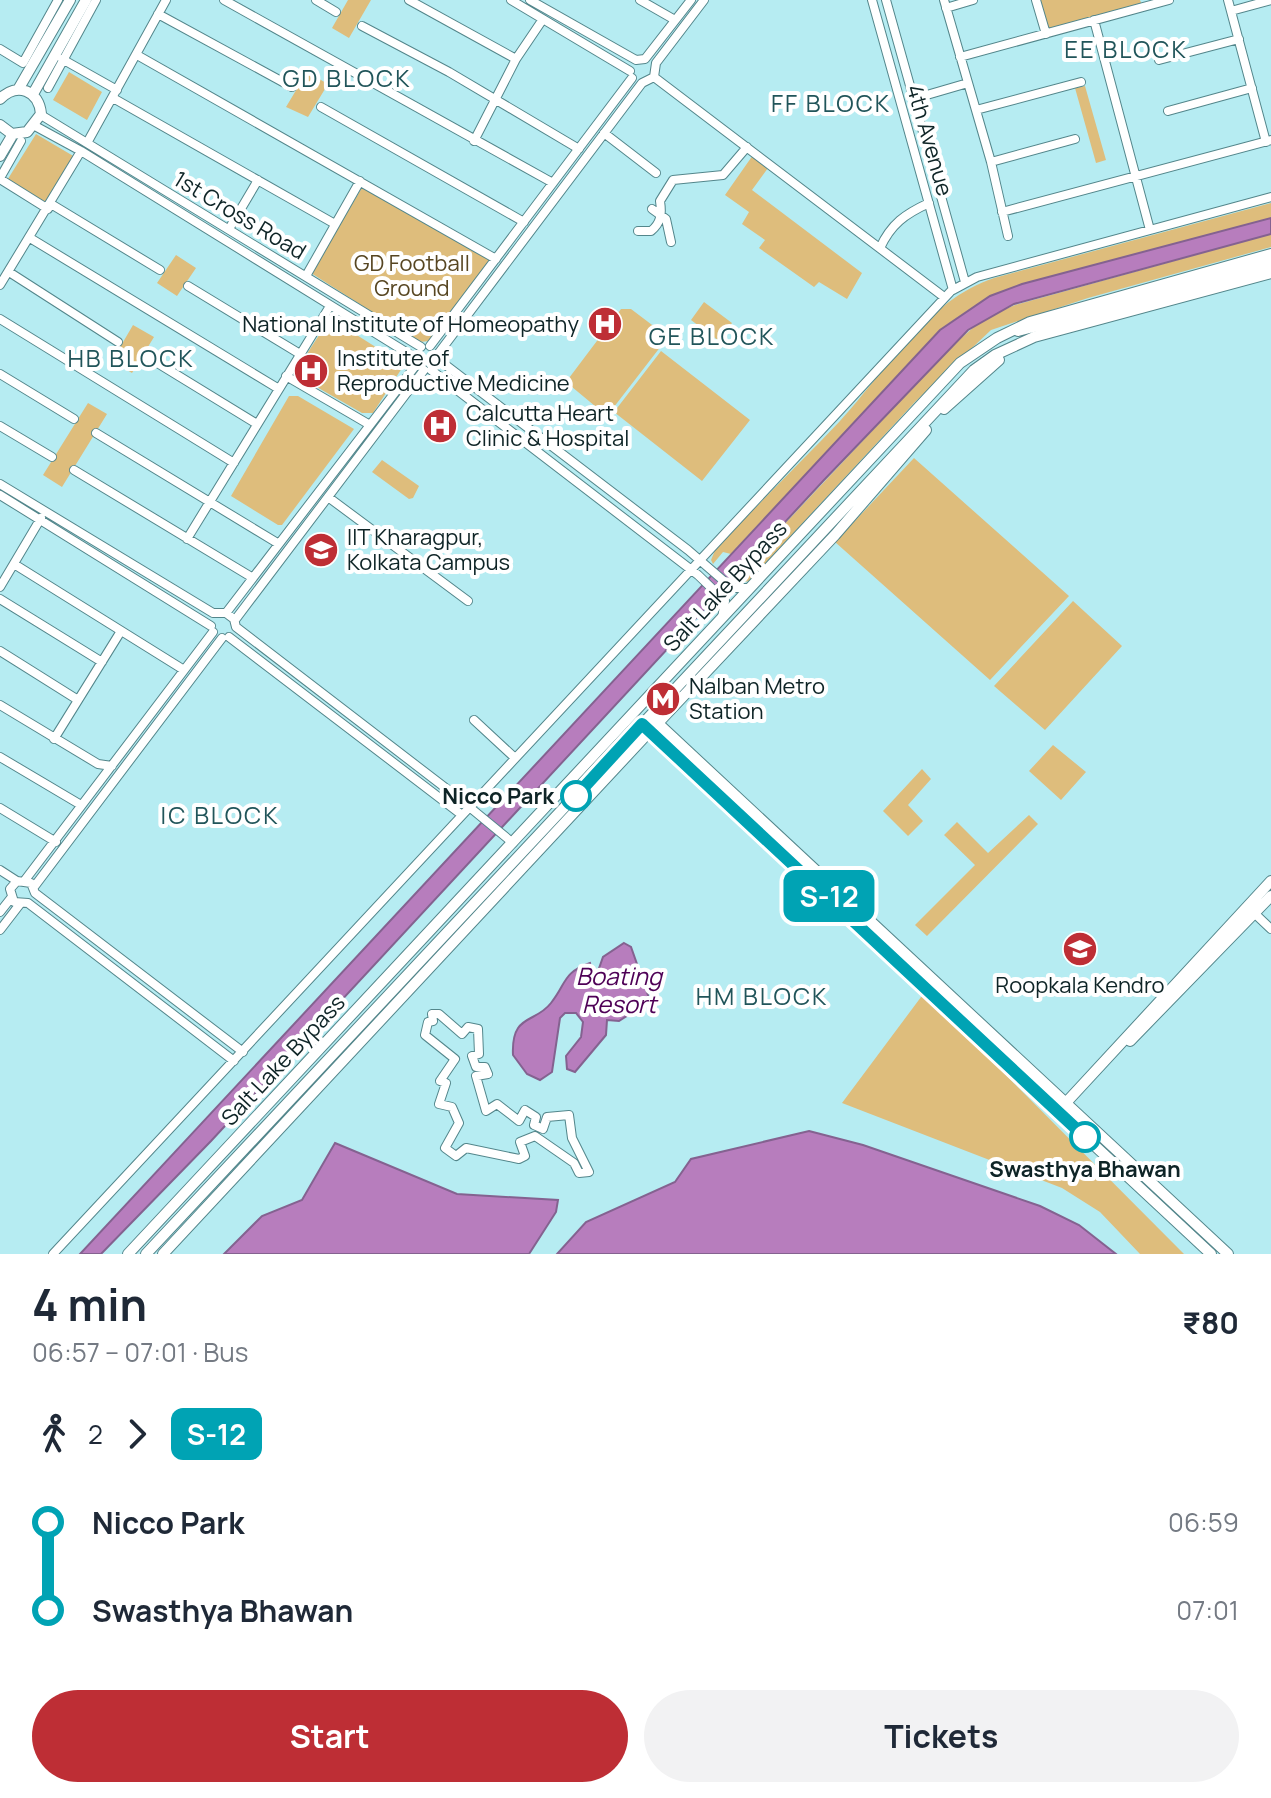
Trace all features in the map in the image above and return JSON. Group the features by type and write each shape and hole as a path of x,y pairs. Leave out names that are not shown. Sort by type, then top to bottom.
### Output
{"main road":[{"path":"1,95 19,88 70,0"},
{"path":"33,94 86,0"},
{"path":"0,156 17,138 35,126 41,115 33,94 19,88"},
{"path":"0,126 17,138"},
{"name":"Salt Lake Bypass","path":"128,1254 960,363 1030,322 1271,254"},
{"path":"1009,332 1033,333 1271,264"},
{"name":"Salt Lake Bypass","path":"146,1254 650,724 717,660 853,514 920,426 974,370 1033,333 1271,273"},
{"name":"Salt Lake Bypass","path":"650,724 719,642 831,521 1002,355"},
{"path":"897,431 911,441"},
{"path":"831,521 853,514"},
{"path":"717,660 719,642"},
{"path":"650,724 1064,1110 1211,1254"},
{"path":"513,843 526,856"},
{"name":"Salt Lake Bypass","path":"163,1254 526,856"},
{"path":"1064,1110 1251,910 1271,881"},
{"path":"1251,910 1271,896"},
{"path":"1064,1110 1228,1254"}],"street":[{"path":"0,49 23,63 58,0"},
{"path":"48,88 96,0"},
{"path":"0,285 115,94 166,0"},
{"path":"224,0 553,183"},
{"path":"316,0 336,12"},
{"path":"409,0 516,59"},
{"path":"511,0 642,83"},
{"path":"530,0 654,66"},
{"path":"640,0 675,20"},
{"path":"0,912 10,894 184,670 221,614 253,578 370,425 425,346 579,149 641,60 691,0"},
{"path":"654,77 654,66 704,0"},
{"name":"4th Avenue","path":"872,0 953,290"},
{"name":"4th Avenue","path":"886,0 965,282"},
{"path":"973,0 945,4 991,162 1008,236"},
{"path":"1036,0 1046,34"},
{"path":"960,57 1094,20 1143,3 1169,0"},
{"path":"1002,212 1268,141 1228,0"},
{"path":"1231,11 1271,0"},
{"path":"158,14 292,87"},
{"path":"474,141 516,59 543,19"},
{"path":"1094,20 1150,230"},
{"path":"362,26 495,98 579,149"},
{"path":"576,39 582,29"},
{"path":"1159,60 1239,39"},
{"path":"137,55 496,259"},
{"path":"62,59 115,94 335,224"},
{"path":"0,930 24,904 642,83 654,77"},
{"path":"654,77 944,297"},
{"path":"976,110 1081,82"},
{"path":"913,99 968,83"},
{"path":"1168,111 1252,88"},
{"path":"321,107 524,222"},
{"name":"1st Cross Road","path":"41,115 84,147 229,229 425,346 438,357"},
{"name":"1st Cross Road","path":"35,126 84,147"},
{"path":"604,133 656,173"},
{"path":"17,138 0,178 160,270"},
{"path":"991,162 1075,139"},
{"path":"914,146 926,143"},
{"path":"638,231 651,231 658,226 660,201 673,180 723,175 747,147"},
{"path":"571,158 580,165"},
{"name":"1st Cross Road","path":"117,167 198,224 428,370"},
{"path":"229,229 258,180"},
{"path":"306,276 360,181"},
{"path":"53,1254 515,758 695,572 944,297 965,282 1271,197"},
{"path":"880,248 886,235 904,214 929,203"},
{"path":"652,209 666,219 671,242"},
{"path":"198,224 204,215"},
{"path":"30,238 279,389"},
{"path":"264,265 270,255"},
{"path":"9,272 118,342"},
{"path":"188,286 300,354"},
{"path":"187,539 330,306"},
{"path":"0,319 234,463"},
{"path":"146,356 257,424"},
{"path":"438,357 732,588 744,590 753,585"},
{"path":"428,370 695,572 723,597 725,605 719,622"},
{"path":"0,374 74,419"},
{"path":"286,376 370,425"},
{"path":"496,419 503,409"},
{"path":"0,426 52,457"},
{"path":"96,433 279,544"},
{"path":"74,470 253,578"},
{"path":"326,482 334,489"},
{"path":"2,490 41,518 236,623 513,843"},
{"path":"2,490 72,533 226,637 462,815"},
{"path":"328,497 468,601"},
{"path":"625,518 633,508"},
{"path":"0,587 41,518"},
{"path":"14,564 184,670"},
{"path":"0,599 102,662"},
{"path":"54,739 121,631"},
{"path":"0,651 78,700"},
{"path":"0,705 98,764 125,766"},
{"path":"474,720 515,758"},
{"path":"0,757 81,805"},
{"path":"0,808 64,847"},
{"path":"0,870 21,880 243,1052"},
{"path":"0,885 234,1061"},
{"path":"1251,910 1271,929"},
{"path":"90,950 97,941"},
{"path":"167,1009 174,1000"},
{"path":"432,1014 439,1014 462,1034 468,1027 478,1029 479,1054 472,1056 473,1062 476,1067 485,1067 488,1074 476,1076 486,1111 497,1104 519,1121 525,1110 536,1117 534,1125 543,1129 547,1117 569,1115 572,1138 589,1172 579,1173 574,1163 535,1136 520,1142 525,1156 519,1159 466,1148 456,1156 445,1148 459,1123 452,1107 439,1104 446,1083 440,1081 455,1059 425,1035 432,1014"}],"green space":[{"path":"348,0 371,0 349,38 332,28"},
{"path":"1038,0 1140,0 1142,5 1047,30"},
{"path":"69,72 102,92 87,120 53,100"},
{"path":"307,72 328,84 308,117 286,107"},
{"path":"1085,86 1106,160 1096,163 1075,88"},
{"path":"36,134 75,157 45,206 6,182"},
{"path":"753,155 768,168 752,190 862,273 847,299 819,282 814,287 759,248 765,240 742,224 749,212 725,195"},
{"name":"GD Football Ground","path":"363,186 490,260 430,341 419,342 311,273"},
{"path":"1271,203 1271,218 1022,284 990,296 942,328 731,554 723,552 713,564 711,560 716,548 840,421 909,339 948,303 970,288 994,278"},
{"path":"1271,234 1271,247 1088,298 991,330 915,402 749,581 732,585 731,581 951,347 983,319 1015,305"},
{"path":"176,255 196,268 177,296 157,283"},
{"path":"704,302 732,323 719,341 691,320"},
{"path":"621,309 631,309 668,337 607,416 566,382"},
{"path":"330,318 404,365 373,413 362,413 301,378 301,363"},
{"path":"133,325 154,337 132,373 112,361"},
{"path":"661,351 750,420 702,481 614,412"},
{"path":"289,396 298,396 354,429 282,525 278,525 231,496"},
{"path":"88,403 107,414 62,487 43,475"},
{"path":"914,458 1069,596 990,680 835,542"},
{"path":"382,460 419,486 413,498 409,499 372,472"},
{"path":"1073,601 1122,646 1045,730 994,686"},
{"path":"1053,745 1086,772 1061,800 1029,771"},
{"path":"922,769 931,779 908,805 923,821 908,836 883,811"},
{"path":"1029,815 1038,824 927,936 915,925 975,865 944,835 957,822 988,853"},
{"path":"924,993 1184,1254 1140,1254 1100,1212 1062,1188 842,1103"}],"water":[{"path":"1271,218 1271,234 1014,304 968,330 824,480 211,1141 101,1254 80,1254 940,330 990,296 1022,284"},
{"name":"Boating Resort","path":"624,943 631,947 650,1001 619,1021 607,1020 606,1035 575,1072 567,1069 566,1056 581,1037 583,1022 576,1013 565,1013 560,1018 552,1072 540,1080 527,1074 513,1055 513,1042 520,1026 545,1010 574,971 590,963 592,974 597,974 603,957"},
{"path":"809,1131 863,1145 1040,1206 1079,1225 1116,1254 557,1254 586,1222 675,1182 691,1159"},
{"path":"335,1143 457,1194 558,1200 556,1212 529,1254 224,1254 262,1216 302,1200"}],"bus line":[{"name":"S-12","path":"576,796 642,724 1085,1137"}],"place":[{"name":"National Institute of Homeopathy","path":"605,324"},
{"name":"Institute of Reproductive Medicine","path":"311,371"},
{"name":"Calcutta Heart Clinic & Hospital","path":"440,426"},
{"name":"IIT Kharagpur, Kolkata Campus","path":"321,550"},
{"name":"Nalban Metro Station","path":"663,699"},
{"name":"Nicco Park","path":"576,796"},
{"name":"Roopkala Kendro","path":"1080,949"},
{"name":"Swasthya Bhawan","path":"1085,1137"}],"district":[{"name":"EE BLOCK","path":"1126,48"},
{"name":"GD BLOCK","path":"347,77"},
{"name":"FF BLOCK","path":"831,102"},
{"name":"GE BLOCK","path":"712,335"},
{"name":"HB BLOCK","path":"131,357"},
{"name":"IC BLOCK","path":"220,814"},
{"name":"HM BLOCK","path":"762,995"}]}
